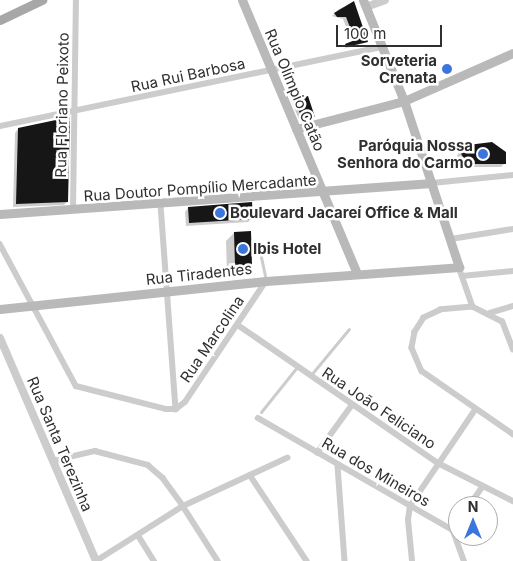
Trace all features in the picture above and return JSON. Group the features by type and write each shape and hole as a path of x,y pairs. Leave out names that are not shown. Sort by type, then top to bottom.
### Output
{"main road":[{"path":"0,20 42,0"},
{"name":"Rua Olímpio Catão","path":"242,0 357,274"},
{"path":"364,4 380,47 404,100 459,267"},
{"path":"296,129 404,100 513,54"},
{"name":"Rua Doutor Pompílio Mercadante","path":"0,214 161,205 432,183"},
{"name":"Rua Tiradentes","path":"0,309 266,281 459,267"}],"street":[{"name":"Rua Floriano Peixoto","path":"73,211 76,0"},
{"path":"364,4 385,0"},
{"name":"Rua Rui Barbosa","path":"0,126 380,47"},
{"path":"432,183 513,175"},
{"path":"0,244 77,387 166,409 176,409 169,290 161,205"},
{"path":"450,239 513,229"},
{"path":"459,267 473,307"},
{"path":"462,276 513,271"},
{"name":"Rua Marcolina","path":"176,409 186,402 266,281"},
{"path":"490,313 513,306"},
{"path":"513,350 502,322 490,313 473,307 441,310 424,318 414,332 412,348 422,371 475,410 513,434"},
{"name":"Rua João Feliciano","path":"238,325 438,463 513,501"},
{"name":"Rua Santa Terezinha","path":"0,338 96,561"},
{"path":"317,453 352,405"},
{"path":"412,561 408,520 410,506 475,410"},
{"name":"Rua dos Mineiros","path":"260,415 338,466 448,527"},
{"path":"52,461 95,451 141,461 159,474 183,506 218,561"},
{"path":"96,561 183,506 287,458"},
{"path":"338,466 345,561"},
{"path":"250,475 306,561"},
{"path":"476,496 483,486"},
{"path":"138,535 154,561"},
{"path":"459,546 464,561"}],"lane":[{"path":"260,256 266,281"},
{"path":"310,376 349,329"},
{"path":"260,415 297,366"}],"building":[{"path":"354,1 368,42 346,47 345,44 360,38 356,28 351,30 346,17 337,17 334,13"},
{"path":"294,74 301,98 308,96 315,117 302,118 284,76"},
{"path":"70,117 68,202 16,204 18,128"},
{"name":"Paróquia Nossa Senhora do Carmo","path":"492,142 506,152 506,164 467,164 460,152 460,146"},
{"name":"Boulevard Jacareí Office & Mall","path":"252,202 253,219 189,223 188,207"},
{"name":"Ibis Hotel","path":"251,231 252,265 235,266 234,232"}],"place":[{"name":"Sorveteria Crenata","path":"447,69"},
{"name":"Paróquia Nossa Senhora do Carmo","path":"483,154"},
{"name":"Boulevard Jacareí Office & Mall","path":"220,213"},
{"name":"Ibis Hotel","path":"243,249"}]}
